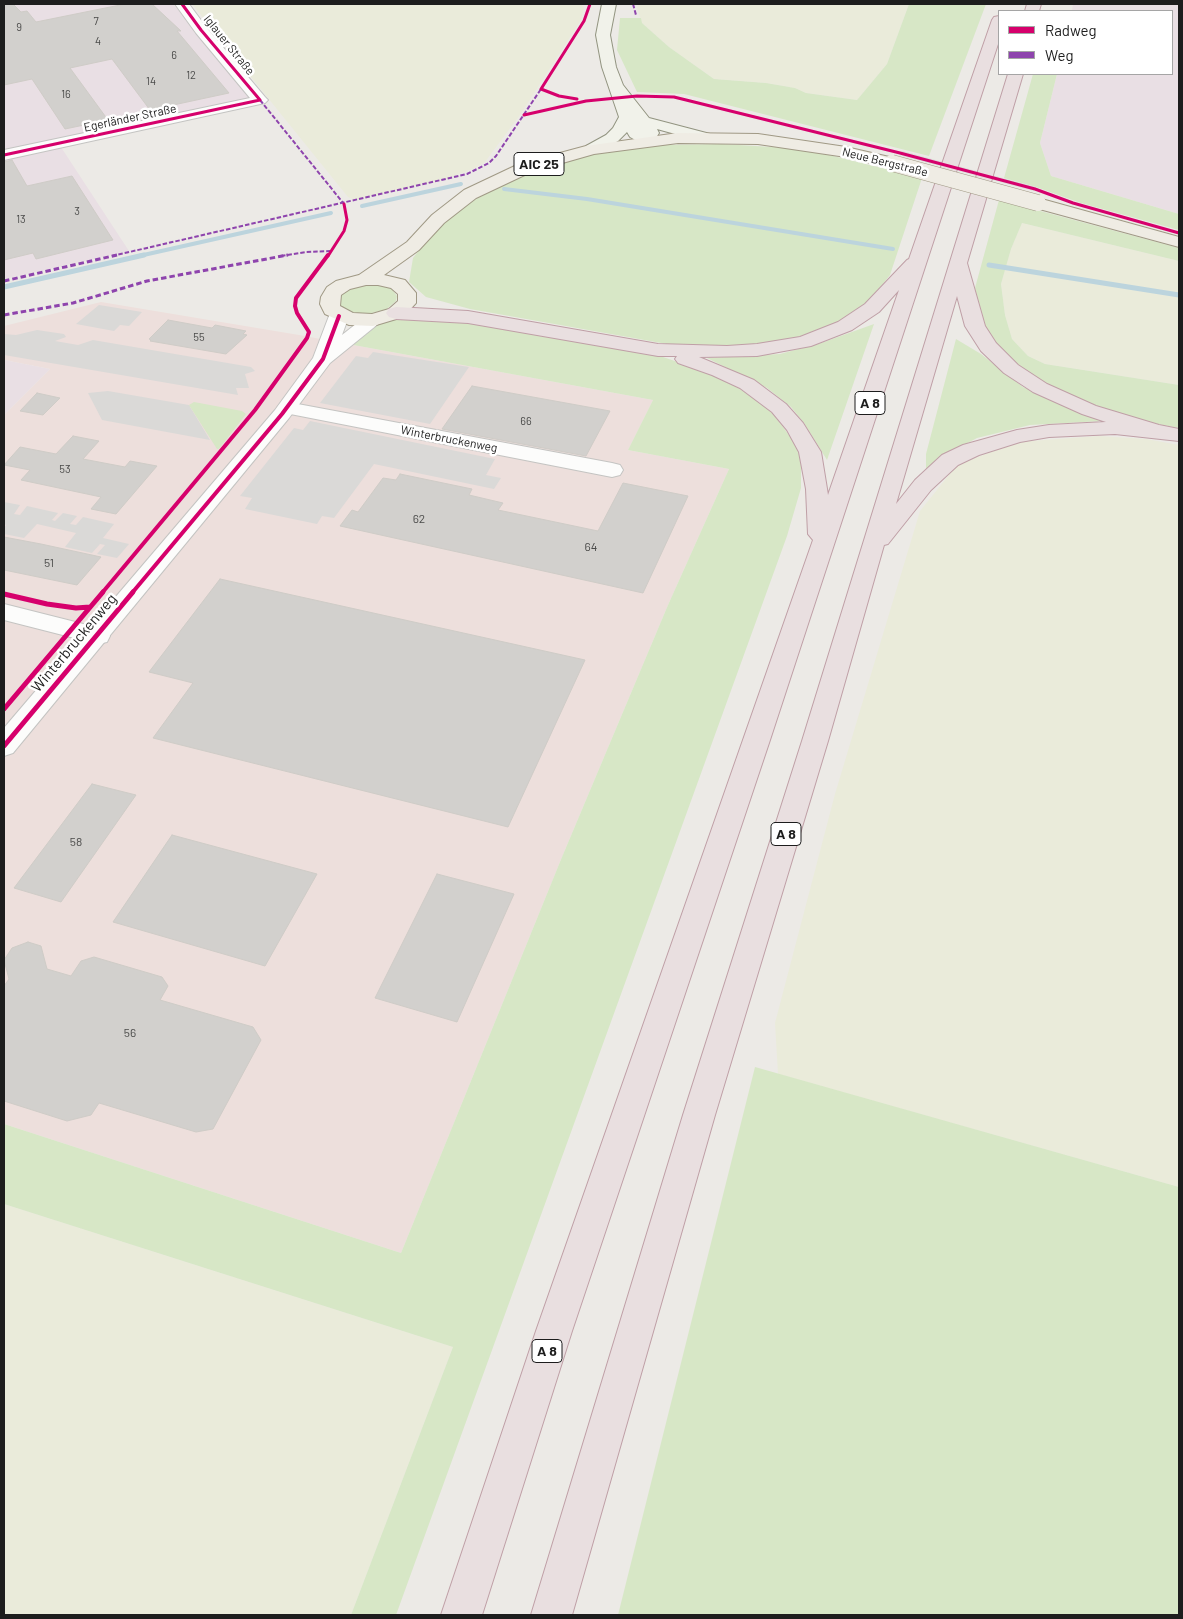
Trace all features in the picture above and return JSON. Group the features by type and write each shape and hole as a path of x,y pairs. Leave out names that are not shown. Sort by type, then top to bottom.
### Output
{"highway":[{"name":"A 8","path":"461,1615 554,1331 756,743 998,23"},
{"name":"A 8","path":"551,1615 699,1115 815,741 957,262 1015,75"},
{"path":"396,313 468,317 658,350 727,352 757,350 797,344 845,326 872,308 920,256"},
{"path":"957,262 968,307 975,326 988,347 1011,369 1040,388 1063,399 1098,413 1156,431"},
{"path":"403,291 468,317"},
{"path":"658,350 735,378 769,400 788,417 804,439 813,462 817,489 820,550"},
{"path":"870,553 923,485 950,460 971,450 1017,436 1049,431 1107,428 1156,431 1179,435"}],"main road":[{"path":"610,4 603,35 609,67 627,117 636,134 646,141 651,132 635,108 616,86"},
{"name":"AIC 25","path":"592,149 612,138 620,130 627,117"},
{"name":"AIC 25","path":"643,121 708,138"},
{"name":"Neue Bergstraße","path":"646,141 708,138 792,143 846,152 1179,242"},
{"name":"AIC 25","path":"366,279 413,246 452,207 487,184 526,168 592,149 646,141"},
{"name":"AIC 25","path":"403,291 413,246"},
{"path":"366,279 378,279 403,291 403,308 396,313 373,320 355,320 339,316 332,310 329,304 330,297 343,286 366,279"}],"street":[{"name":"Iglauer Straße","path":"182,4 260,100"},
{"name":"Egerländer Straße","path":"4,155 260,100"},
{"name":"Winterbruckenweg","path":"323,359 339,316"},
{"name":"Winterbruckenweg","path":"4,746 287,408 323,359 373,320"},
{"name":"Winterbruckenweg","path":"287,408 612,470"},
{"path":"4,612 98,636"}],"shaded area":[{"path":"4,4 173,4 254,98 57,141 129,251 4,279"},
{"path":"1073,4 1179,4 1179,214 1051,176 1040,143 1057,75 1173,75 1173,10 1072,10"},
{"path":"101,302 299,335 653,400 628,450 729,469 668,605 562,857 401,1253 4,1124 4,415 50,369 4,360 4,326"},
{"path":"99,305 142,312 129,326 120,325 114,331 76,324"},
{"path":"37,330 64,334 66,337 55,341 78,345 93,340 251,367 255,371 245,374 249,388 236,388 238,395 4,355 4,334 16,335"},
{"path":"373,352 469,367 430,424 320,403 356,356 368,358"},
{"path":"4,360 50,369 4,415"},
{"path":"108,391 189,405 210,440 102,420 88,393"},
{"path":"310,421 495,459 486,475 501,478 494,489 374,464 334,518 322,516 317,524 245,509 252,498 240,496 294,428 303,430"},
{"path":"4,502 20,505 14,514 20,515 27,506 58,513 52,520 55,521 63,513 77,516 70,524 76,525 83,517 114,524 103,538 129,544 117,558 97,554 105,545 100,544 92,553 65,547 76,533 37,524 24,538 4,534 6,525 4,524"}],"green space":[{"path":"192,4 581,4 584,7 581,20 520,115 485,162 475,168 446,179 355,200 348,197"},
{"path":"638,4 909,4 887,64 857,100 806,93 795,88 766,83 714,79 669,47 642,23 637,8"},
{"path":"909,4 986,4 929,156 684,94 637,92 617,50 620,18 641,18 642,23 669,47 714,79 766,83 795,88 806,93 857,100 887,64"},
{"path":"1033,75 1057,75 1040,143 1051,176 1179,214 1179,230 1081,203 1004,178"},
{"path":"722,144 805,149 922,178 890,275 864,308 818,333 775,344 722,349 667,344 470,309 426,297 409,282 413,258 433,232 469,203 517,176 584,156 657,145"},
{"path":"999,200 1179,248 1179,261 1022,223 1011,249 1001,284 1005,315 1012,339 1028,356 1045,364 1179,385 1179,428 1125,418 1077,401 1026,374 995,346 977,316 975,288"},
{"path":"1022,223 1179,261 1179,385 1045,364 1028,356 1012,339 1005,315 1001,284 1011,249"},
{"path":"370,283 391,288 397,296 396,301 387,309 372,313 356,313 344,309 340,305 339,297 346,289"},
{"path":"423,319 461,322 660,356 716,375 764,403 781,424 801,452 801,488 787,536 396,1615 351,1615 453,1347 4,1204 4,1124 401,1253 562,857 668,605 729,469 628,450 653,400 348,344 373,326 393,320"},
{"path":"874,324 827,460 804,423 791,407 767,388 707,358 780,354 824,342"},
{"path":"956,339 981,354 1023,387 1102,421 1030,425 977,438 949,453 926,471 926,454"},
{"path":"194,402 242,411 246,414 219,449 217,449 189,405"},
{"path":"1099,436 1146,439 1179,445 1179,1187 778,1074 775,1023 835,794 920,511 957,465 1017,442"},
{"path":"755,1067 1179,1187 1179,1615 618,1615"},
{"path":"4,1204 453,1347 351,1615 4,1615"}],"pier":[{"path":"902,151 1036,187 1034,191 899,155"}],"building":[{"path":"4,4 13,4 21,12 27,11 36,22 125,4 152,4 181,31 177,31 229,93 150,110 112,59 70,68 108,120 65,129 32,79 4,85"},
{"path":"12,160 27,186 72,176 113,240 36,259 33,253 4,260 4,162"},
{"path":"168,320 212,328 215,325 246,331 243,334 247,335 226,354 150,341 149,339"},
{"path":"472,386 610,411 586,456 442,429"},
{"path":"37,393 60,398 43,415 20,411"},
{"path":"73,436 99,441 83,459 125,467 130,461 157,466 116,514 91,509 101,497 21,480 30,470 4,465 20,447 56,454"},
{"path":"400,474 472,489 469,495 503,503 498,510 598,531 623,483 688,496 643,593 340,526 352,510 358,512 383,478 396,480"},
{"path":"4,537 101,557 77,585 4,570"},
{"path":"220,579 585,660 508,827 153,738 193,683 149,672"},
{"path":"92,784 136,795 61,902 14,888"},
{"path":"172,835 317,874 265,966 113,922"},
{"path":"437,874 514,894 457,1022 375,998"},
{"path":"28,942 41,946 47,969 71,976 81,961 94,957 162,977 168,986 160,1000 253,1027 261,1040 213,1129 196,1132 99,1103 91,1115 67,1121 4,1101 4,986 9,979 4,960 12,948"}],"waterway":[{"path":"362,206 461,184"},
{"path":"504,189 587,199 893,249"},
{"path":"139,256 331,213"},
{"path":"4,287 144,255"},
{"path":"989,265 1179,295"}],"marked path":[{"path":"633,4 636,15"},
{"path":"4,281 467,174 489,163 496,156 543,86"},
{"path":"260,100 344,204 345,208"},
{"path":"4,315 73,303 147,281 306,252 332,251"}],"cycle path":[{"path":"4,155 260,100 201,30 182,4"},
{"path":"577,99 559,96 541,89 584,21 590,4"},
{"path":"524,115 586,101 637,96 674,97 900,153 1035,189 1073,203 1179,233"},
{"path":"4,709 214,461 255,410 307,338 309,332 297,313 295,306 296,298 324,262 344,231 347,220 344,204"},
{"path":"4,746 282,414 323,359 339,316"},
{"path":"4,594 47,604 76,608 90,607"}]}
